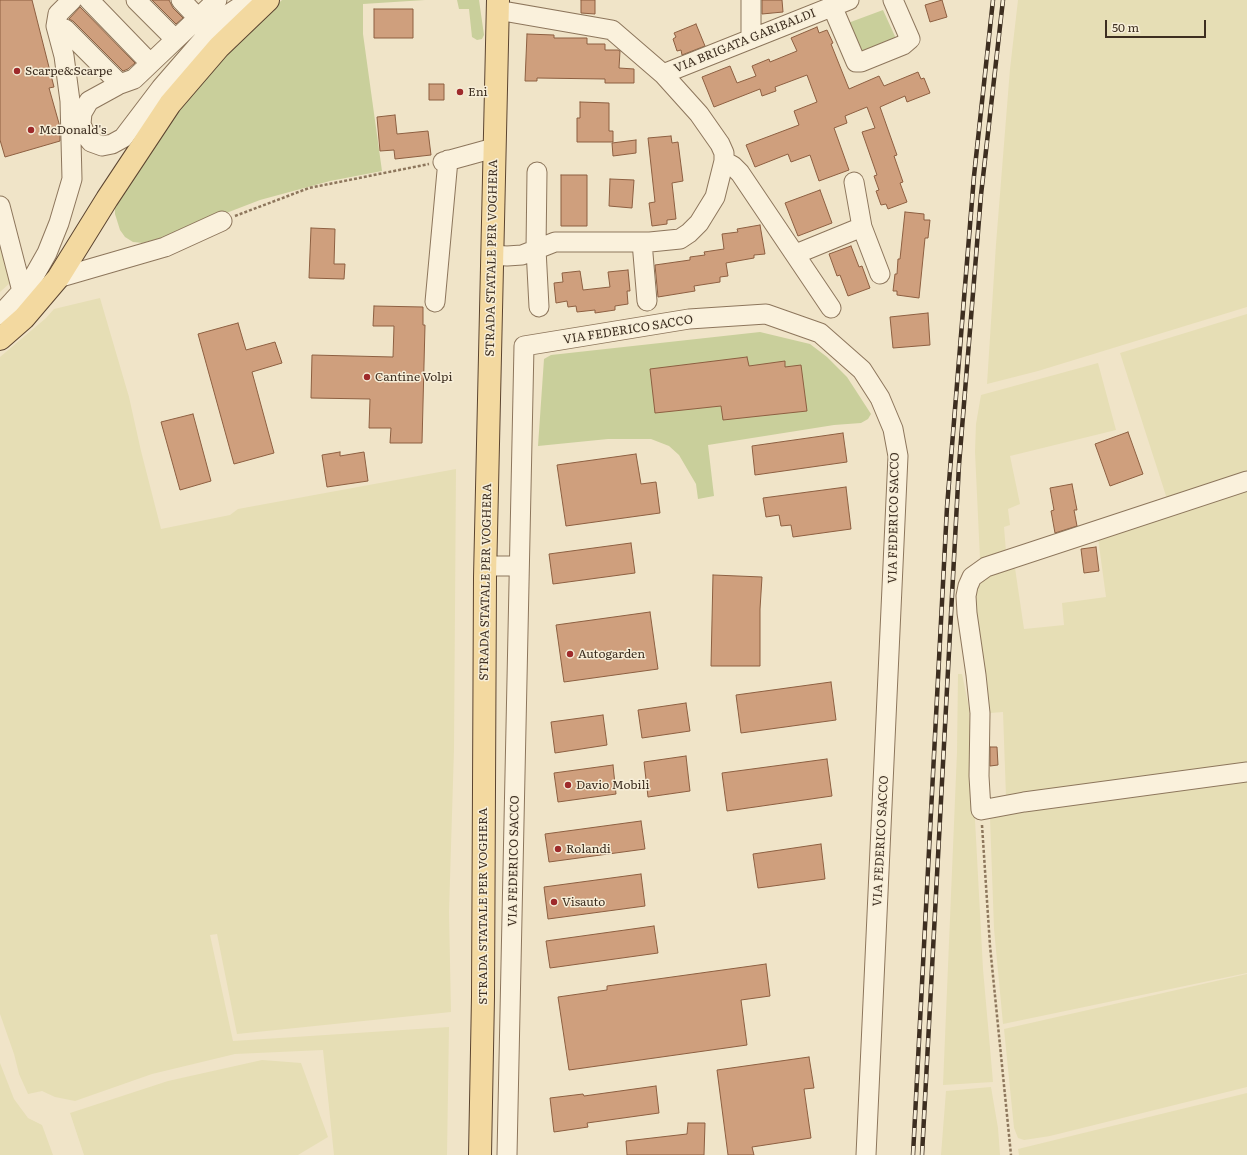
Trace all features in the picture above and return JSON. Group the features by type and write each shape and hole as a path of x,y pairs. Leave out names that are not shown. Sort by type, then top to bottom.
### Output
{"main road":[{"path":"0,339 24,318 58,278 107,199 170,104 220,47 268,0"},
{"name":"STRADA STATALE PER VOGHERA","path":"480,1155 483,998 485,566 496,3"}],"street":[{"path":"0,315 34,276 47,253 59,223 72,179 70,101 64,56 56,26 58,14 72,0"},
{"path":"89,0 150,63"},
{"path":"136,0 175,39"},
{"path":"180,0 198,18"},
{"path":"217,0 134,79 120,84 89,101 82,113 81,124 85,134 91,142 102,146 112,144 123,138 161,88 220,20 250,0"},
{"path":"751,39 752,0"},
{"path":"841,3 856,62 861,62 903,45 910,39 893,0"},
{"path":"492,255 522,255 555,242 642,242 680,239 689,233 699,223 715,197 724,161 724,153 720,144 703,120 663,74 612,30 496,3"},
{"name":"VIA BRIGATA GARIBALDI","path":"663,74 841,3"},
{"path":"65,29 120,84"},
{"path":"64,56 80,44"},
{"path":"435,302 445,161 494,148"},
{"path":"724,161 740,172 832,308"},
{"path":"537,172 536,249 539,307"},
{"path":"854,182 862,227 880,274"},
{"path":"0,206 22,291"},
{"path":"58,278 165,247 222,221"},
{"path":"796,254 862,227"},
{"path":"642,242 647,301"},
{"name":"VIA FEDERICO SACCO","path":"507,1155 524,346 689,320 766,314 820,333 862,370 880,398 893,429 898,463 866,1155"},
{"path":"1247,481 986,567 972,577 968,586 966,604 980,713 979,776 981,810 1024,802 1247,772"},
{"path":"485,566 519,566"}],"path":[{"path":"222,221 309,188 445,161"},
{"path":"981,810 989,938 1011,1155"}],"shaded area":[{"path":"1018,0 1247,0 1247,307 1038,371 987,384 996,244 1010,69"},
{"path":"0,228 12,281 0,292"},
{"path":"100,298 129,397 161,529 230,515 238,509 456,469 454,749 449,912 451,1012 237,1034 217,934 210,935 233,1041 449,1027 447,1155 334,1155 323,1050 235,1054 152,1074 75,1101 55,1097 42,1091 28,1094 19,1074 14,1054 0,1014 0,357 46,318 54,309"},
{"path":"1247,314 1247,475 1168,502 1120,353"},
{"path":"1098,363 1116,430 1010,456 1020,504 1008,509 1010,525 1004,527 1006,552 980,559 975,452 976,424 981,395"},
{"path":"1247,489 1247,765 1006,797 1003,712 990,713 987,706 973,615 976,589 985,579 994,574 1015,568 1024,629 1064,625 1062,603 1106,597 1098,538"},
{"path":"958,674 962,674 969,708 983,969 993,1082 943,1085 957,752"},
{"path":"1247,777 1247,973 1003,1024 994,929 990,817"},
{"path":"1247,974 1247,1087 1050,1136 1024,1140 1018,1138 1014,1128 1004,1029"},
{"path":"262,1060 301,1063 328,1137 298,1155 84,1155 70,1113 168,1081"},
{"path":"0,1063 14,1099 28,1118 42,1125 53,1155 0,1155"},
{"path":"991,1087 998,1128 1000,1155 941,1155 946,1091"},
{"path":"1247,1093 1247,1155 1019,1155 1018,1149"}],"green space":[{"path":"282,0 425,0 363,4 363,34 382,171 330,181 260,200 164,237 143,243 133,242 125,237 120,230 115,214 115,205 193,88 233,44"},
{"path":"457,0 479,0 484,35 482,39 477,40 472,37 469,9 459,9"},
{"path":"883,10 898,43 861,59 848,23"},
{"path":"760,332 810,344 827,357 847,377 871,414 868,419 861,423 834,425 708,445 714,496 698,499 696,484 679,455 669,446 651,439 608,439 538,446 544,359 551,355"}],"building":[{"path":"0,0 32,0 54,87 49,88 60,127 60,141 5,157 0,140"},
{"path":"152,0 169,0 173,8 183,18 176,24"},
{"path":"581,0 595,0 595,14 581,13"},
{"path":"762,0 782,0 783,12 762,14"},
{"path":"942,0 947,17 930,22 925,5"},
{"path":"80,7 135,63 123,71 73,21 69,19"},
{"path":"374,9 413,9 413,38 374,38"},
{"path":"696,24 705,46 682,55 681,50 677,51 673,39 676,37 674,33"},
{"path":"817,27 819,33 827,30 849,89 879,76 884,86 918,72 921,79 924,78 930,93 907,102 905,96 880,107 897,155 894,156 903,182 900,183 907,202 888,209 886,204 881,205 876,191 879,190 874,176 877,175 862,132 875,128 867,107 845,116 847,123 834,128 849,170 819,181 810,155 791,162 788,154 755,167 746,145 799,125 794,111 817,102 807,75 775,87 776,91 762,96 760,89 714,107 702,77 730,66 737,83 756,76 752,66 769,59 770,62 797,51 791,38"},
{"path":"527,34 554,35 554,38 587,38 587,44 605,44 605,50 620,51 619,68 634,69 634,83 605,83 605,79 537,78 537,81 525,81"},
{"path":"429,84 444,84 444,100 429,100"},
{"path":"580,102 609,103 609,131 613,131 613,142 577,142 577,118 580,118"},
{"path":"395,115 397,134 428,131 431,155 395,159 394,150 380,151 377,117"},
{"path":"671,136 672,143 678,142 683,181 672,183 676,219 667,220 667,224 652,226 649,203 655,202 648,138"},
{"path":"636,140 636,153 613,156 612,143"},
{"path":"561,175 587,175 587,226 561,226"},
{"path":"610,179 634,180 632,208 609,206"},
{"path":"820,190 832,223 798,236 785,203"},
{"path":"905,212 924,214 924,220 930,220 928,238 925,238 919,298 897,295 897,291 893,291 895,274 897,274 898,259 900,259"},
{"path":"760,225 765,254 754,255 754,258 726,263 728,276 720,277 720,282 694,286 695,291 658,297 655,265 690,260 690,257 705,255 704,252 724,249 722,234 738,232 737,229"},
{"path":"311,228 335,229 334,264 345,264 344,279 309,278"},
{"path":"851,246 859,267 862,266 870,288 848,296 840,275 837,276 829,254"},
{"path":"628,270 630,291 627,291 628,304 615,306 615,310 595,313 595,310 577,312 576,306 568,307 567,301 556,303 554,283 563,282 562,273 580,271 583,290 610,287 608,272"},
{"name":"Cantine Volpi","path":"374,306 423,307 423,325 425,325 422,443 390,443 391,428 369,428 370,399 311,398 312,355 393,357 394,326 373,326"},
{"path":"928,313 930,345 893,348 890,317"},
{"path":"238,323 246,350 275,342 282,363 252,372 274,453 234,464 198,334"},
{"path":"747,357 749,366 785,361 785,367 801,365 807,411 723,420 721,406 655,413 650,369"},
{"path":"193,414 211,481 180,490 161,422"},
{"path":"1128,432 1143,474 1110,486 1095,444"},
{"path":"843,433 847,462 755,475 752,446"},
{"path":"340,452 340,456 364,452 368,481 327,487 322,455"},
{"path":"636,454 641,484 656,482 660,513 566,526 557,465"},
{"path":"1072,484 1077,510 1074,510 1077,526 1055,533 1051,511 1054,510 1050,488"},
{"path":"846,487 851,529 793,537 791,525 781,526 779,515 766,517 763,498"},
{"path":"631,543 635,573 553,584 549,554"},
{"path":"1096,547 1099,571 1084,573 1081,549"},
{"path":"713,575 762,577 760,609 760,666 711,666"},
{"path":"650,612 658,669 564,682 556,625"},
{"path":"831,682 836,720 741,733 736,695"},
{"path":"686,703 690,731 642,738 638,710"},
{"path":"603,715 607,745 555,753 551,722"},
{"path":"990,747 997,747 998,765 990,766"},
{"path":"686,756 690,791 648,797 644,762"},
{"path":"827,759 832,796 727,811 722,773"},
{"path":"613,765 616,794 558,802 554,773"},
{"path":"641,821 645,849 549,862 545,834"},
{"path":"821,844 825,879 758,888 753,854"},
{"path":"641,874 645,906 548,919 544,887"},
{"path":"654,926 658,953 550,968 546,941"},
{"path":"766,964 770,996 741,1000 747,1045 569,1070 558,997 607,990 607,986"},
{"path":"809,1057 814,1088 804,1089 811,1138 752,1147 754,1155 728,1155 717,1070"},
{"path":"656,1086 659,1113 587,1123 588,1127 554,1132 550,1098 583,1094 584,1096"},
{"path":"688,1123 705,1123 704,1155 627,1155 626,1141 687,1134"}],"railway":[{"path":"913,1155 947,507 974,176 993,0"},
{"path":"922,1155 959,465 981,195 1003,0"}],"place":[{"name":"Scarpe&Scarpe","path":"17,71"},
{"name":"Eni","path":"460,92"},
{"name":"McDonald's","path":"31,130"},
{"name":"Cantine Volpi","path":"367,377"},
{"name":"Autogarden","path":"570,654"},
{"name":"Davio Mobili","path":"568,785"},
{"name":"Rolandi","path":"558,849"},
{"name":"Visauto","path":"554,902"}]}
